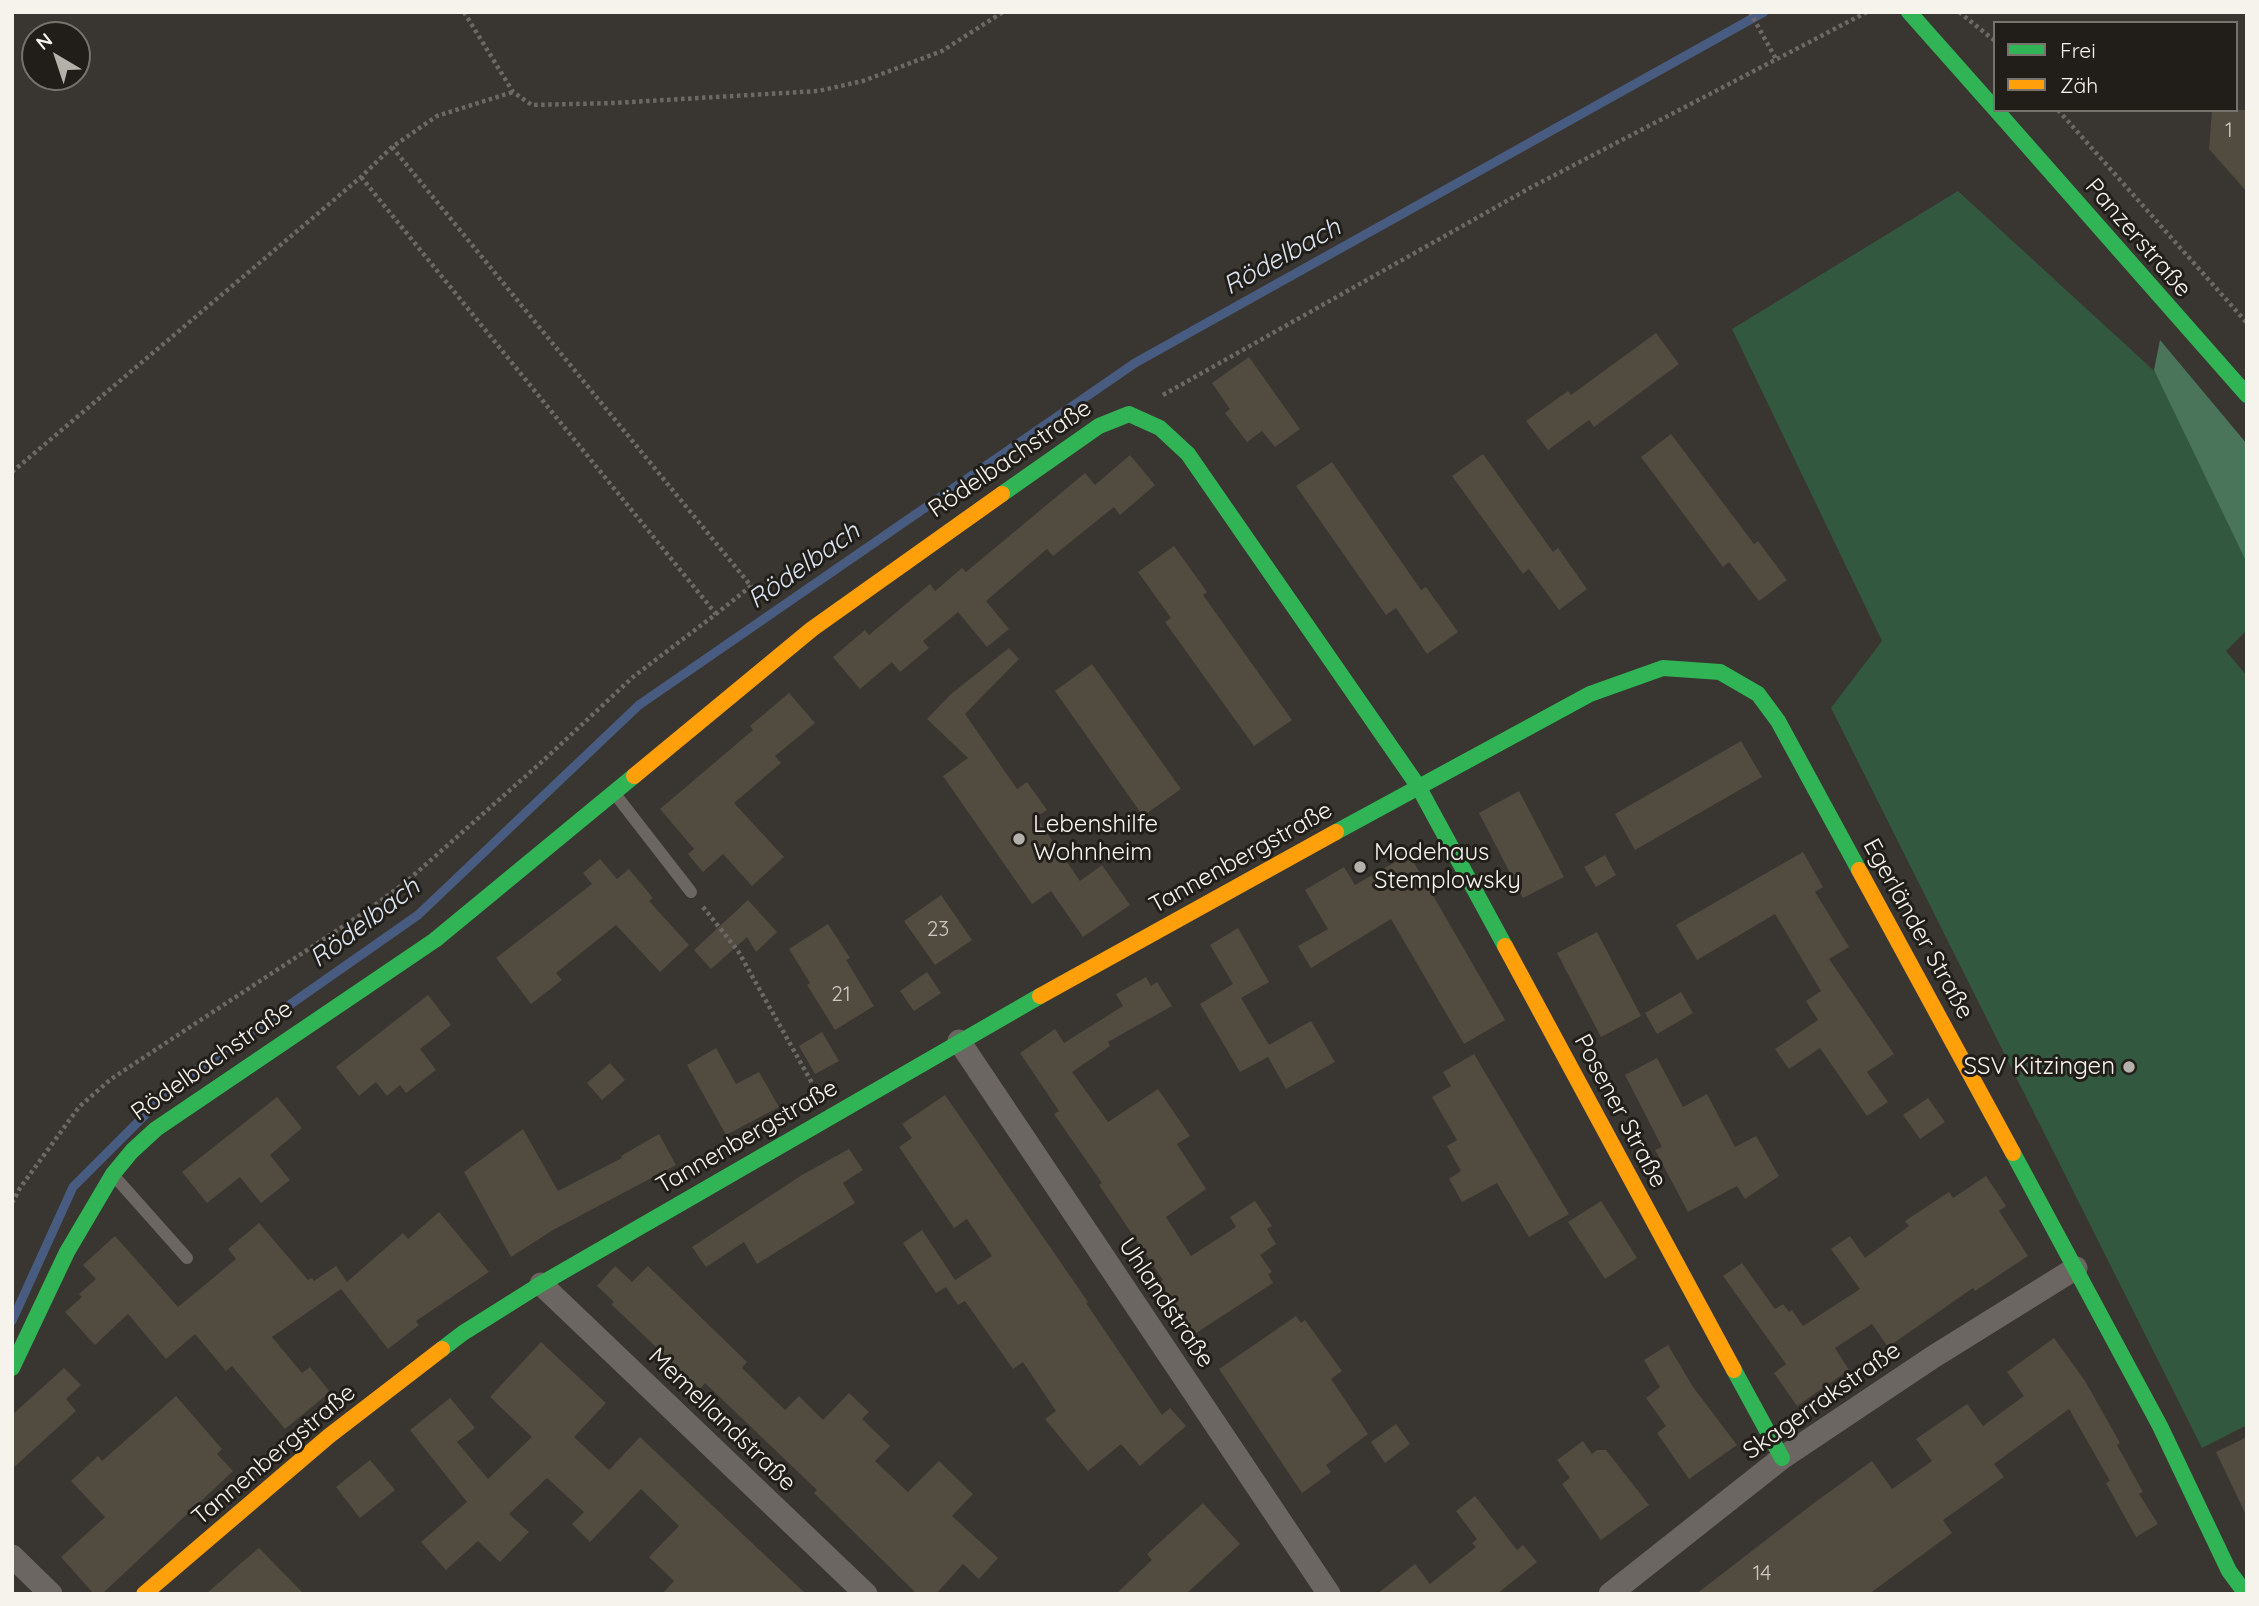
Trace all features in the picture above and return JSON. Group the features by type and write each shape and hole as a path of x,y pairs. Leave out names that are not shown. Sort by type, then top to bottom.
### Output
{"street":[{"name":"Panzerstraße","path":"1909,12 1993,108"},
{"name":"Panzerstraße","path":"1997,112 2247,395"},
{"name":"Rödelbachstraße","path":"12,1368 66,1252 113,1174 132,1151 156,1129 435,940 812,629 1099,426 1129,414 1160,428 1188,454 1418,786"},
{"name":"Egerländer Straße","path":"1418,786 1590,694 1663,668 1720,672 1758,694 1778,721 1798,756 2076,1268 2160,1426 2229,1572 2245,1594"},
{"name":"Tannenbergstraße","path":"144,1594 329,1436 463,1333 541,1284 959,1041 1418,786"},
{"name":"Posener Straße","path":"1418,786 1782,1458"},
{"name":"Uhlandstraße","path":"959,1041 1329,1594"},
{"name":"Skagerrakstraße","path":"1609,1594 1782,1458 1933,1357 2076,1268"},
{"name":"Memellandstraße","path":"541,1284 866,1594"},
{"path":"12,1556 51,1594"}],"lane":[{"path":"614,794 691,892"},
{"path":"113,1174 187,1258"}],"path":[{"path":"464,12 513,92 532,105 818,91 863,81 942,51 1003,12"},
{"path":"1750,12 1765,35 1776,60"},
{"path":"1129,414 1528,189 1867,12"},
{"path":"1959,12 1993,39"},
{"path":"12,472 361,177 392,147 437,116 513,92"},
{"path":"2060,112 2247,323"},
{"path":"12,1203 79,1107 111,1079 368,910 406,882 545,760 632,677 751,586 392,147"},
{"path":"361,177 716,614"},
{"path":"691,892 738,951 831,1115"}],"green space":[{"name":"SSV Kitzingen","path":"1958,191 2247,456 2247,630 2226,651 2247,676 2247,1425 2202,1448 1831,708 1882,641 1732,329"},
{"path":"2160,340 2247,444 2247,563 2154,370"}],"building":[{"path":"2247,110 2247,192 2209,149 2212,112"},
{"path":"1656,333 1679,364 1594,427 1589,420 1548,450 1526,421 1568,391 1571,395"},
{"path":"1249,357 1300,429 1275,447 1262,431 1247,442 1225,413 1230,409 1212,383"},
{"path":"1671,434 1754,544 1758,541 1787,580 1759,601 1729,562 1723,567 1641,457"},
{"path":"1483,454 1553,552 1558,548 1587,589 1559,610 1529,569 1523,574 1452,476"},
{"path":"1130,455 1155,485 1120,515 1114,507 1053,556 1047,549 986,601 1009,629 987,647 958,612 923,641 929,648 900,672 892,662 860,689 833,657 865,630 869,635 930,584 935,591 962,568 966,572 1085,473 1095,485"},
{"path":"1332,462 1421,590 1426,587 1458,632 1427,654 1396,608 1386,615 1296,486"},
{"path":"1174,546 1207,592 1203,595 1292,720 1254,746 1165,622 1171,618 1138,572"},
{"name":"Lebenshilfe Wohnheim","path":"1009,648 1019,659 965,714 1017,789 1027,782 1047,810 1036,817 1080,881 1102,865 1130,905 1083,937 1051,891 1032,904 943,776 968,758 927,719 951,694"},
{"path":"1092,664 1181,789 1143,816 1055,691"},
{"path":"789,693 815,723 775,756 781,763 734,803 784,857 752,886 723,854 703,872 688,854 694,849 660,809 753,730 750,726"},
{"path":"1741,741 1762,777 1635,850 1615,814"},
{"path":"1519,791 1564,877 1523,898 1479,813"},
{"path":"1803,852 1823,887 1815,892 1849,947 1829,959 1894,1054 1867,1072 1888,1102 1867,1116 1820,1048 1789,1069 1775,1049 1818,1020 1806,1001 1821,991 1775,914 1697,960 1676,925"},
{"path":"1409,854 1505,1020 1464,1044 1391,919 1311,968 1298,946 1328,929 1305,890 1344,867 1355,885"},
{"path":"1605,855 1616,875 1596,887 1584,867"},
{"path":"600,859 617,879 629,869 653,898 649,901 689,945 660,972 616,925 556,973 562,980 531,1004 496,958 592,884 583,873"},
{"path":"941,895 972,940 935,965 904,921"},
{"path":"748,900 777,932 756,952 747,937 711,969 694,950"},
{"path":"828,924 850,958 846,960 874,1006 835,1030 807,985 810,983 789,949"},
{"path":"1238,928 1269,982 1241,998 1269,1045 1311,1021 1335,1062 1286,1089 1268,1057 1240,1072 1200,1004 1233,984 1210,945"},
{"path":"1597,932 1641,1016 1601,1037 1557,953"},
{"path":"927,972 941,993 914,1011 900,991"},
{"path":"1146,977 1151,986 1157,982 1172,1006 1108,1042 1110,1046 1072,1072 1108,1122 1158,1089 1190,1136 1177,1144 1206,1189 1166,1217 1191,1256 1236,1227 1230,1217 1255,1201 1272,1226 1267,1229 1276,1244 1260,1255 1272,1272 1268,1274 1273,1283 1193,1335 1160,1282 1163,1280 1099,1185 1102,1183 1054,1114 1059,1111 1020,1053 1055,1029 1064,1043 1123,1006 1116,994"},
{"path":"1681,992 1693,1013 1657,1034 1645,1013"},
{"path":"428,995 451,1025 420,1049 436,1070 406,1093 400,1085 387,1096 376,1082 359,1096 336,1067"},
{"path":"822,1032 839,1061 815,1074 799,1046"},
{"path":"716,1048 736,1084 759,1072 779,1107 726,1135 687,1065"},
{"path":"1474,1054 1569,1214 1529,1237 1497,1183 1462,1202 1449,1179 1461,1171 1447,1146 1457,1140 1432,1097 1451,1086 1443,1072"},
{"path":"1657,1058 1683,1107 1707,1094 1735,1147 1756,1136 1779,1176 1745,1199 1737,1186 1688,1212 1655,1150 1662,1147 1625,1075"},
{"path":"610,1063 625,1080 602,1100 587,1083"},
{"path":"945,1095 1088,1302 1086,1303 1162,1415 1170,1408 1186,1426 1140,1466 1121,1444 1088,1471 1045,1419 1056,1411 1023,1362 1013,1369 965,1301 958,1305 946,1287 936,1293 903,1243 922,1230 955,1280 992,1256 967,1219 954,1228 899,1147 912,1138 902,1124"},
{"path":"277,1097 302,1128 270,1155 290,1180 261,1203 240,1177 207,1203 182,1172"},
{"path":"1928,1098 1945,1122 1920,1139 1903,1115"},
{"path":"523,1129 558,1191 622,1158 621,1156 659,1134 676,1165 553,1230 511,1257 464,1172"},
{"path":"849,1149 863,1170 843,1183 855,1203 757,1264 744,1242 706,1267 692,1247 802,1175"},
{"path":"1986,1176 2006,1206 1999,1211 2028,1256 1975,1291 1973,1288 1888,1347 1872,1324 1835,1348 1849,1370 1797,1406 1774,1373 1786,1364 1723,1276 1742,1263 1775,1309 1783,1304 1789,1312 1792,1310 1803,1326 1860,1289 1831,1249 1850,1236 1865,1258 1909,1226 1905,1221 1949,1192 1953,1198"},
{"path":"1601,1201 1637,1258 1605,1279 1568,1222"},
{"path":"439,1212 489,1272 416,1321 419,1325 388,1349 341,1289 272,1337 302,1373 310,1367 330,1392 285,1429 232,1366 226,1371 195,1334 166,1359 128,1314 95,1345 65,1312 82,1297 79,1294 96,1279 83,1265 115,1236 178,1307 236,1259 228,1249 259,1223 308,1280 312,1278 314,1281 336,1266 347,1282 403,1233 408,1239"},
{"path":"615,1266 632,1282 648,1266 747,1362 742,1368 785,1410 799,1396 823,1420 849,1393 869,1412 862,1419 890,1446 875,1461 908,1492 939,1461 973,1494 952,1516 998,1558 979,1579 963,1564 936,1594 917,1594 814,1493 817,1490 705,1383 700,1389 611,1304 614,1302 597,1286"},
{"path":"1296,1316 1301,1323 1305,1320 1342,1371 1331,1379 1368,1434 1326,1465 1331,1472 1302,1493 1219,1369"},
{"path":"2054,1338 2085,1381 2120,1443 2117,1445 2143,1492 2139,1494 2158,1524 2136,1537 2106,1483 2110,1481 2069,1409 1994,1464 2004,1477 1943,1520 1952,1533 1869,1594 1696,1594 1872,1461 1892,1489 1932,1461 1916,1439 1967,1404 1983,1426 2024,1396 2007,1372"},
{"path":"541,1342 606,1403 574,1437 609,1470 640,1437 806,1594 662,1594 674,1581 649,1557 679,1526 641,1489 590,1542 572,1524 584,1512 547,1478 509,1514 529,1532 500,1562 478,1541 446,1570 421,1542 467,1502 410,1430 450,1398 475,1428 457,1442 488,1479 532,1437 490,1397"},
{"path":"1668,1345 1693,1387 1737,1445 1689,1479 1657,1433 1666,1426 1646,1398 1660,1387 1644,1360"},
{"path":"64,1368 81,1385 66,1399 76,1411 12,1469 12,1415"},
{"path":"176,1396 222,1449 217,1454 233,1471 102,1594 94,1594 61,1557 105,1517 71,1481 98,1456 102,1461"},
{"path":"1396,1424 1410,1444 1385,1463 1371,1442"},
{"path":"2247,1437 2247,1517 2216,1452"},
{"path":"1583,1441 1592,1454 1597,1450 1606,1450 1649,1505 1601,1540 1562,1484 1570,1478 1557,1460"},
{"path":"370,1460 395,1490 360,1518 336,1487"},
{"path":"1475,1496 1517,1550 1523,1545 1537,1562 1497,1594 1377,1594 1415,1564 1430,1584 1476,1547 1472,1543 1477,1539 1456,1511"},
{"path":"1203,1503 1240,1544 1186,1594 1116,1594 1152,1560 1147,1554"},
{"path":"259,1548 304,1594 206,1594 240,1564"}],"waterway":[{"name":"Rödelbach","path":"12,1321 73,1187 175,1085 418,915 639,705 1135,363 1764,12"}],"traffic: fast":[{"path":"1909,12 1993,107"},
{"path":"1998,112 2247,395"},
{"path":"1002,494 1099,426 1129,414 1160,428 1188,454 1418,786 1505,946"},
{"path":"1336,832 1590,694 1663,668 1720,672 1758,694 1778,721 1859,870"},
{"path":"12,1368 67,1252 113,1174 132,1151 156,1129 435,940 634,776"},
{"path":"442,1349 541,1284 1040,996"},
{"path":"2013,1153 2160,1426 2229,1571 2246,1594"},
{"path":"1734,1370 1782,1458"}],"traffic: slow":[{"path":"634,776 812,629 1002,494"},
{"path":"1040,996 1336,832"},
{"path":"1859,870 2013,1153"},
{"path":"1505,946 1734,1370"},
{"path":"144,1594 329,1436 442,1349"}],"place":[{"name":"Lebenshilfe Wohnheim","path":"1019,839"},
{"name":"Modehaus Stemplowsky","path":"1360,867"},
{"name":"SSV Kitzingen","path":"2129,1067"}]}
